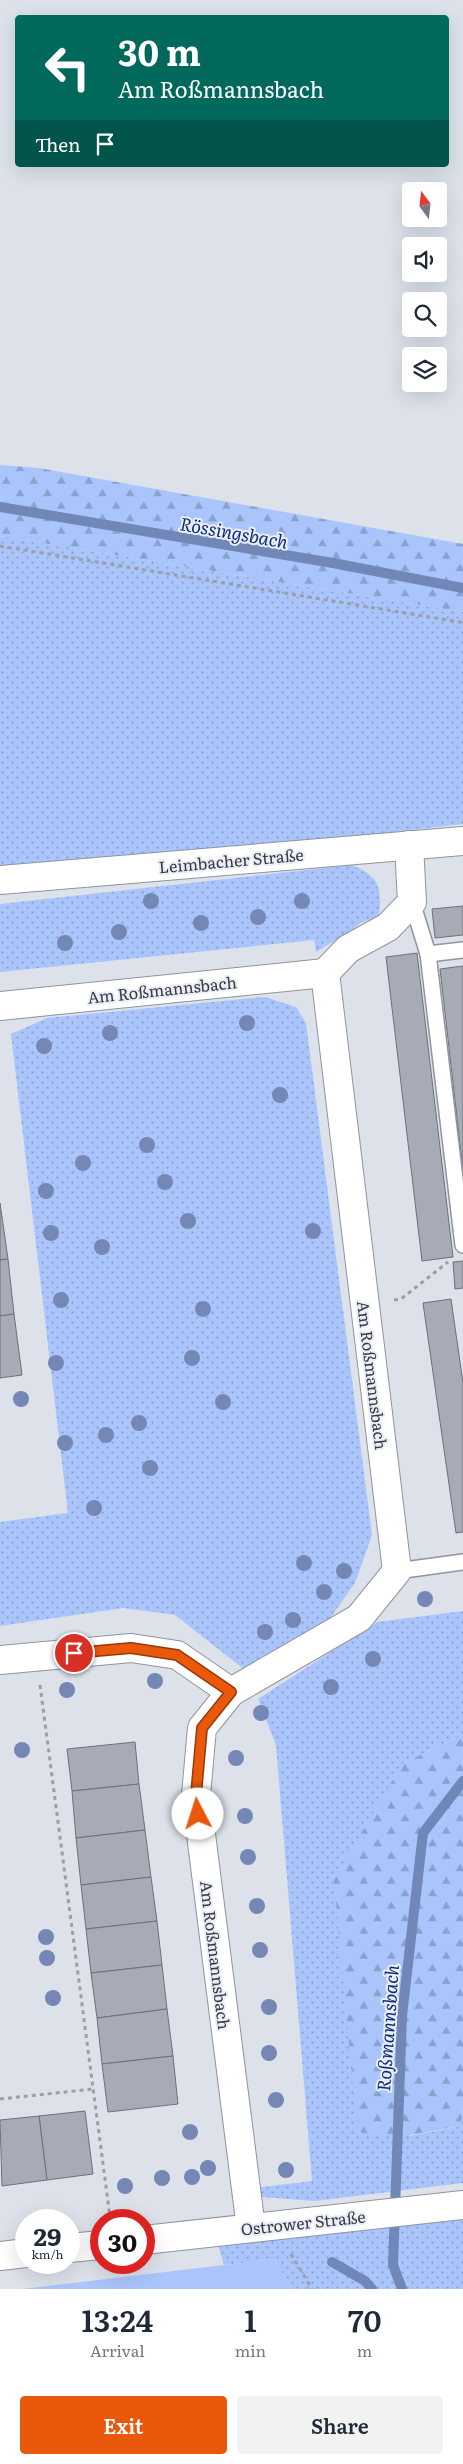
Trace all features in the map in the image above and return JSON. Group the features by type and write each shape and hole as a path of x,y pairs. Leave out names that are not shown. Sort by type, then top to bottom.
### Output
{"street":[{"name":"Leimbacher Straße","path":"0,880 463,841"},
{"path":"325,973 348,950 388,927 412,902 409,845"},
{"name":"Am Roßmannsbach","path":"0,1006 325,973 397,1571 359,1618 231,1692 202,1728 196,1795 263,2226"},
{"path":"0,1660 131,1648 177,1655 231,1692"},
{"name":"Ostrower Straße","path":"155,2239 463,2205"},
{"path":"0,2256 15,2254"}],"lane":[{"path":"412,902 428,954 463,1245"},
{"path":"428,954 463,950"},
{"path":"397,1571 463,1562"}],"path":[{"path":"0,546 460,622 463,625"},
{"path":"364,1304 401,1299 453,1259 463,1245"},
{"path":"36,1656 109,2209"},
{"path":"0,2099 94,2089"},
{"path":"263,2226 312,2289"}],"green space":[{"path":"0,465 39,468 463,544 463,612 0,536"},
{"path":"0,536 463,612 463,824 284,845 0,871"},
{"path":"352,865 368,874 377,884 380,897 379,916 360,923 316,952 314,940 0,972 0,904"},
{"path":"265,997 296,1007 306,1023 372,1535 355,1583 331,1617 245,1670 175,1615 123,1608 0,1626 0,1522 68,1513 11,1034 47,1018"},
{"path":"463,1611 463,1735 403,1763 409,2136 461,2126 463,2107 463,2183 314,2201 262,2197 253,2188 312,2181 276,1745 258,1699 377,1622"},
{"path":"463,1735 463,2107 461,2126 397,2136 384,2136 357,2131 334,1879 403,1763"},
{"path":"463,2218 463,2289 292,2289 274,2259 224,2265 218,2245"},
{"path":"274,2259 292,2289 22,2289"}],"building":[{"path":"463,906 463,935 435,938 432,909"},
{"path":"417,953 453,1257 422,1261 386,957"},
{"path":"463,966 463,1170 440,969"},
{"path":"0,1203 8,1259 0,1260"},
{"path":"8,1259 14,1314 0,1316 0,1260"},
{"path":"463,1261 463,1288 455,1289 453,1262"},
{"path":"451,1299 463,1383 463,1532 456,1533 423,1303"},
{"path":"14,1314 22,1375 0,1378 0,1316"},
{"path":"135,1742 139,1784 72,1791 67,1749"},
{"path":"139,1784 145,1830 76,1838 72,1791"},
{"path":"145,1830 151,1877 81,1885 76,1838"},
{"path":"151,1877 157,1921 86,1929 81,1885"},
{"path":"157,1921 162,1965 91,1973 86,1929"},
{"path":"162,1965 167,2009 97,2018 91,1973"},
{"path":"167,2009 173,2056 102,2064 97,2018"},
{"path":"173,2056 178,2104 108,2112 102,2064"},
{"path":"85,2111 93,2174 47,2180 39,2116"},
{"path":"39,2116 47,2180 2,2186 0,2120"}],"waterway":[{"name":"Rössingsbach","path":"0,507 333,563 463,588"},
{"name":"Roßmannsbach","path":"402,2289 393,2265 402,2016 423,1833 463,1781"},
{"path":"332,2262 365,2281 372,2289"}],"route":[{"path":"74,1653 131,1648 177,1655 231,1692 202,1728 196,1795 198,1814"}]}
